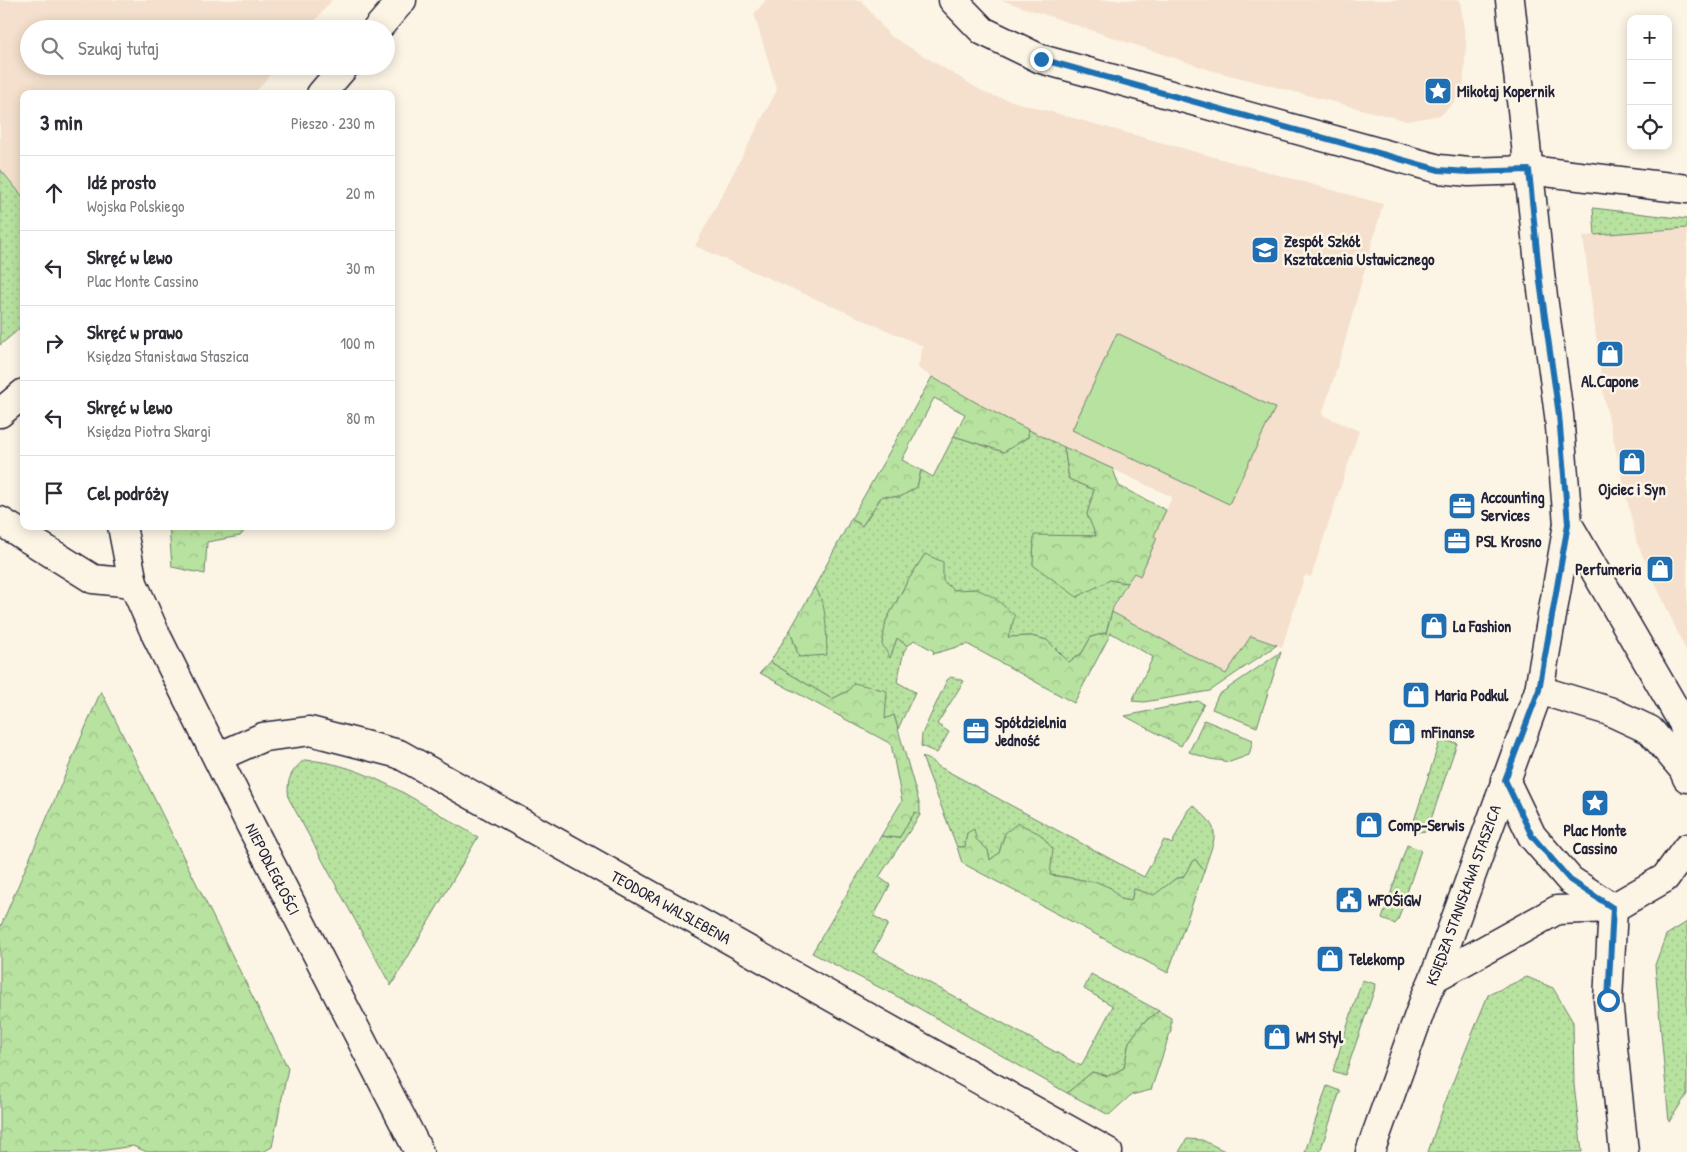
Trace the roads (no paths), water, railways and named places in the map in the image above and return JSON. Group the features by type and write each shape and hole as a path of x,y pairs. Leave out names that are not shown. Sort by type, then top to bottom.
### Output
{"street":[{"path":"385,20 402,0"},
{"path":"953,0 983,31 1041,59 1439,170 1468,172 1529,170 1687,189"},
{"name":"KSIĘDZA STANISŁAWA STASZICA","path":"1370,1152 1539,690 1568,524 1559,415 1540,282 1510,0"},
{"path":"324,90 337,75"},
{"path":"0,413 20,396"},
{"path":"0,521 93,579 133,583"},
{"path":"1568,524 1683,723 1687,739"},
{"name":"NIEPODLEGŁOŚCI","path":"123,530 133,583 156,635 265,853 419,1152"},
{"path":"1539,690 1609,712 1650,730 1683,769 1687,778"},
{"name":"TEODORA WALSLEBENA","path":"218,756 263,736 310,731 399,754 1108,1152"},
{"path":"1505,780 1532,836 1570,880 1613,908"},
{"path":"1434,978 1557,910 1613,908 1665,878 1687,848"},
{"path":"1613,908 1608,1000 1624,1152"}],"place":[{"name":"Mikołaj Kopernik","path":"1438,91"},
{"name":"Zespół Szkół Kształcenia Ustawicznego","path":"1265,250"},
{"name":"Al.Capone","path":"1610,354"},
{"name":"Ojciec i Syn","path":"1632,462"},
{"name":"Accounting Services","path":"1462,506"},
{"name":"PSL Krosno","path":"1457,541"},
{"name":"Perfumeria","path":"1660,569"},
{"name":"La Fashion","path":"1434,626"},
{"name":"Maria Podkul","path":"1416,695"},
{"name":"Spółdzielnia Jedność","path":"976,731"},
{"name":"mFinanse","path":"1402,732"},
{"name":"Plac Monte Cassino","path":"1595,803"},
{"name":"Comp-Serwis","path":"1369,825"},
{"name":"WFOŚiGW","path":"1349,900"},
{"name":"Telekomp","path":"1330,959"},
{"name":"WM Styl","path":"1277,1037"}]}
